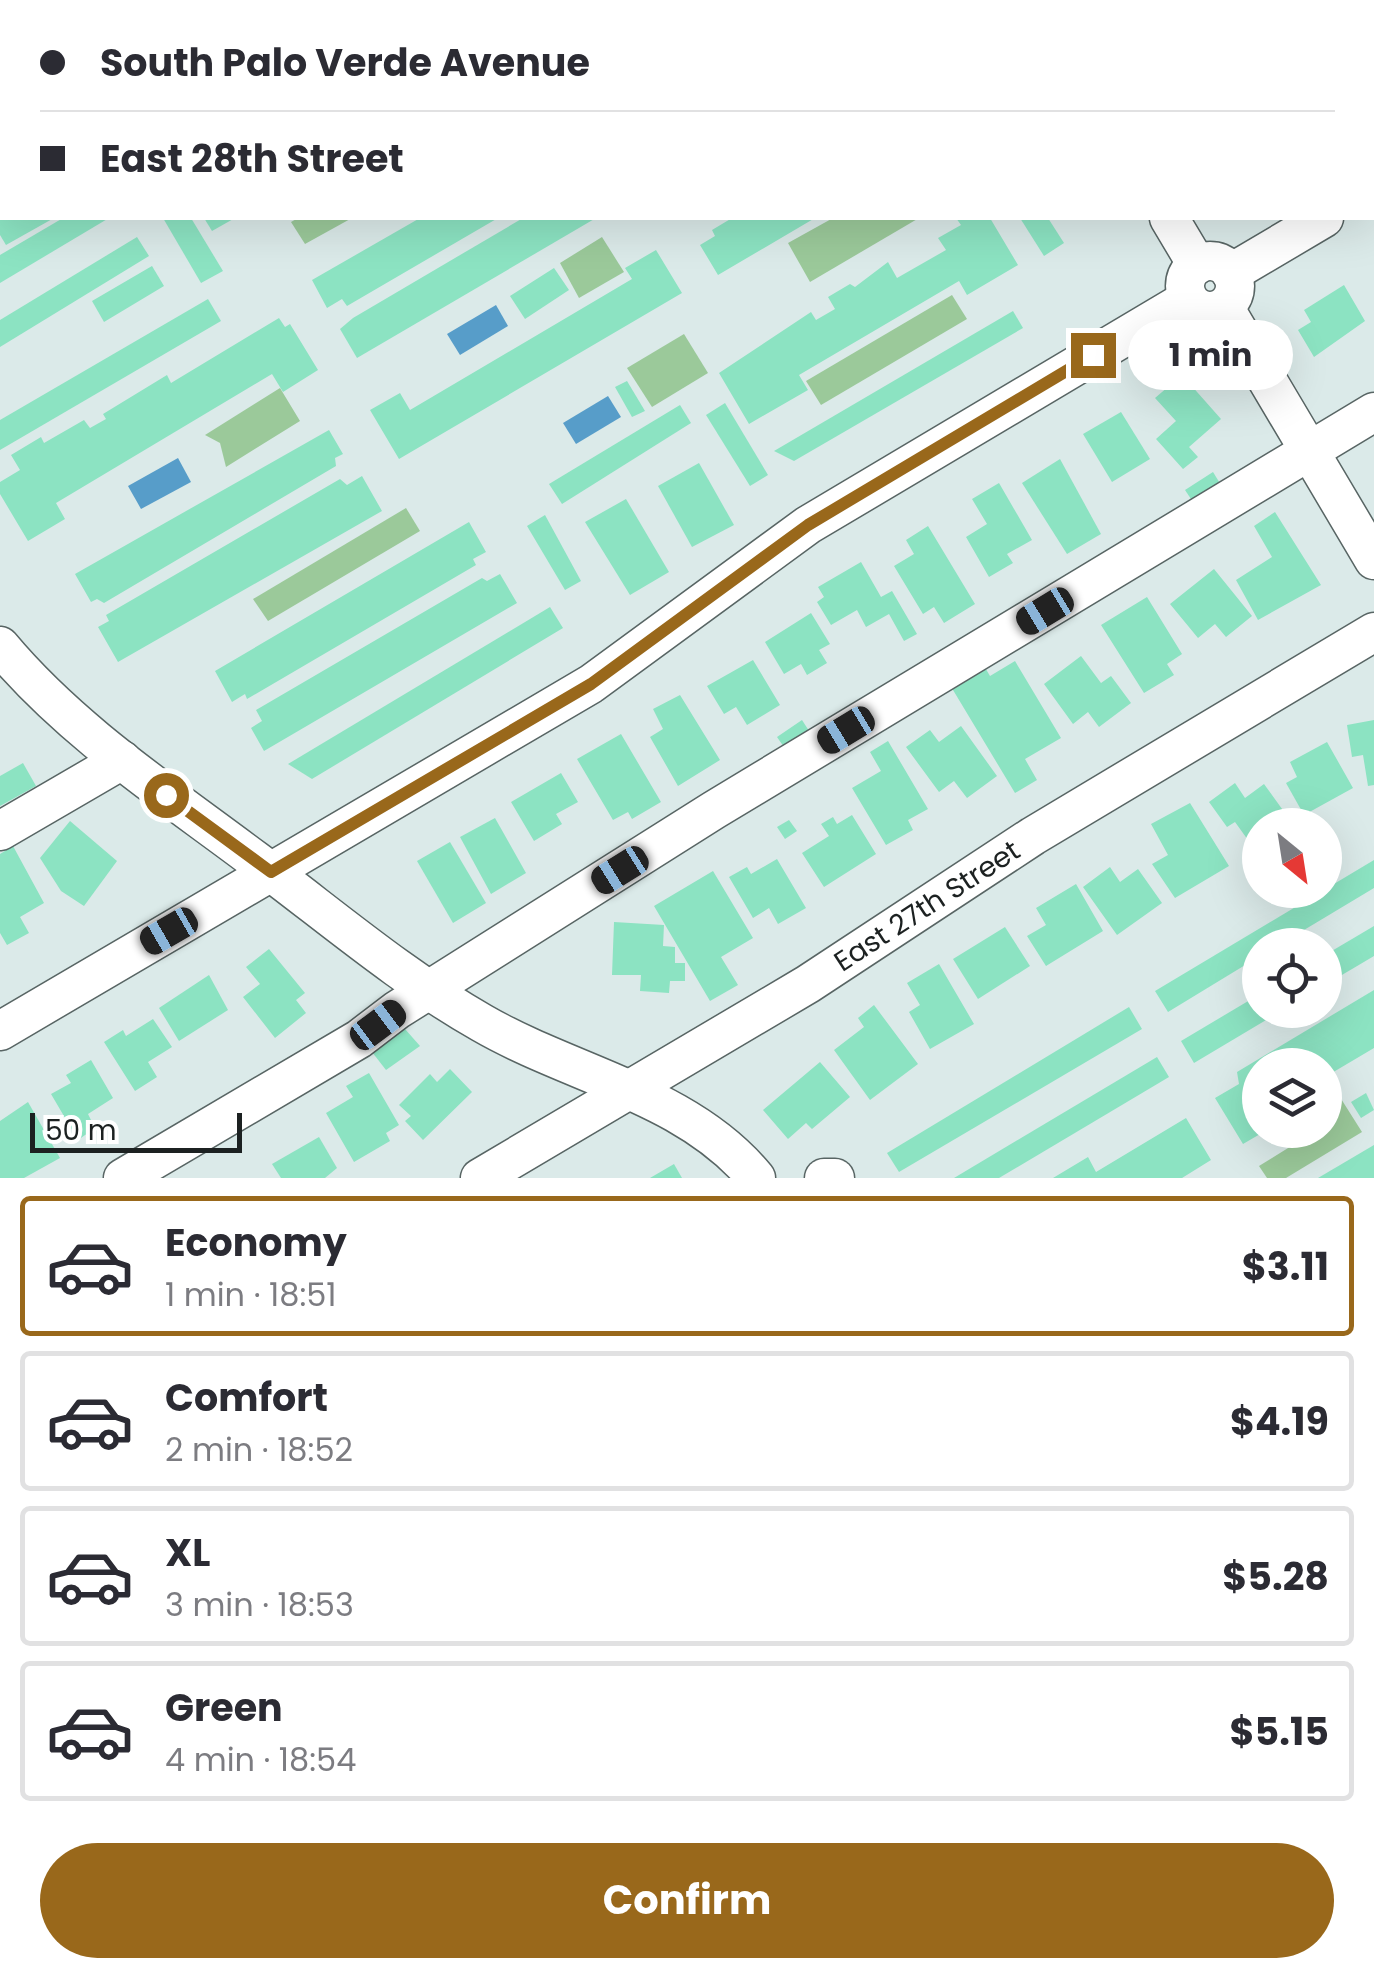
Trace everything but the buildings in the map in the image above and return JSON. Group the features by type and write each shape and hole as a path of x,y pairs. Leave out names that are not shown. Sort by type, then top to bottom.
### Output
{"street":[{"path":"1170,220 1374,560"},
{"path":"0,1031 591,684 808,525 1321,220"},
{"path":"123,1178 359,1040 430,990 714,810 1374,412"},
{"name":"East 27th Street","path":"480,1178 808,984 1033,836 1374,632"},
{"path":"0,646 38,688 122,760 430,990 514,1041 683,1115 717,1138 756,1178"},
{"path":"0,832 122,760"},
{"path":"824,1178 835,1178"}],"green space":[{"path":"294,220 348,220 305,244 291,222"},
{"path":"829,220 916,220 810,282 788,243"},
{"path":"602,237 624,272 579,298 560,263"},
{"path":"952,295 967,319 821,405 806,381"},
{"path":"684,334 708,373 652,407 627,368"},
{"path":"280,388 300,421 226,467 220,443 205,435"},
{"path":"406,508 420,531 268,621 253,599"},
{"path":"1342,1100 1362,1132 1342,1144"},
{"path":"1288,1148 1336,1148 1286,1178 1267,1178 1259,1166"}],"water":[{"path":"496,305 508,326 460,355 447,334"},
{"path":"608,396 621,417 576,444 563,423"},
{"path":"178,458 191,482 141,509 128,486"}],"route":[{"path":"166,795 271,872 591,684 691,607 808,525 1093,355"}]}
